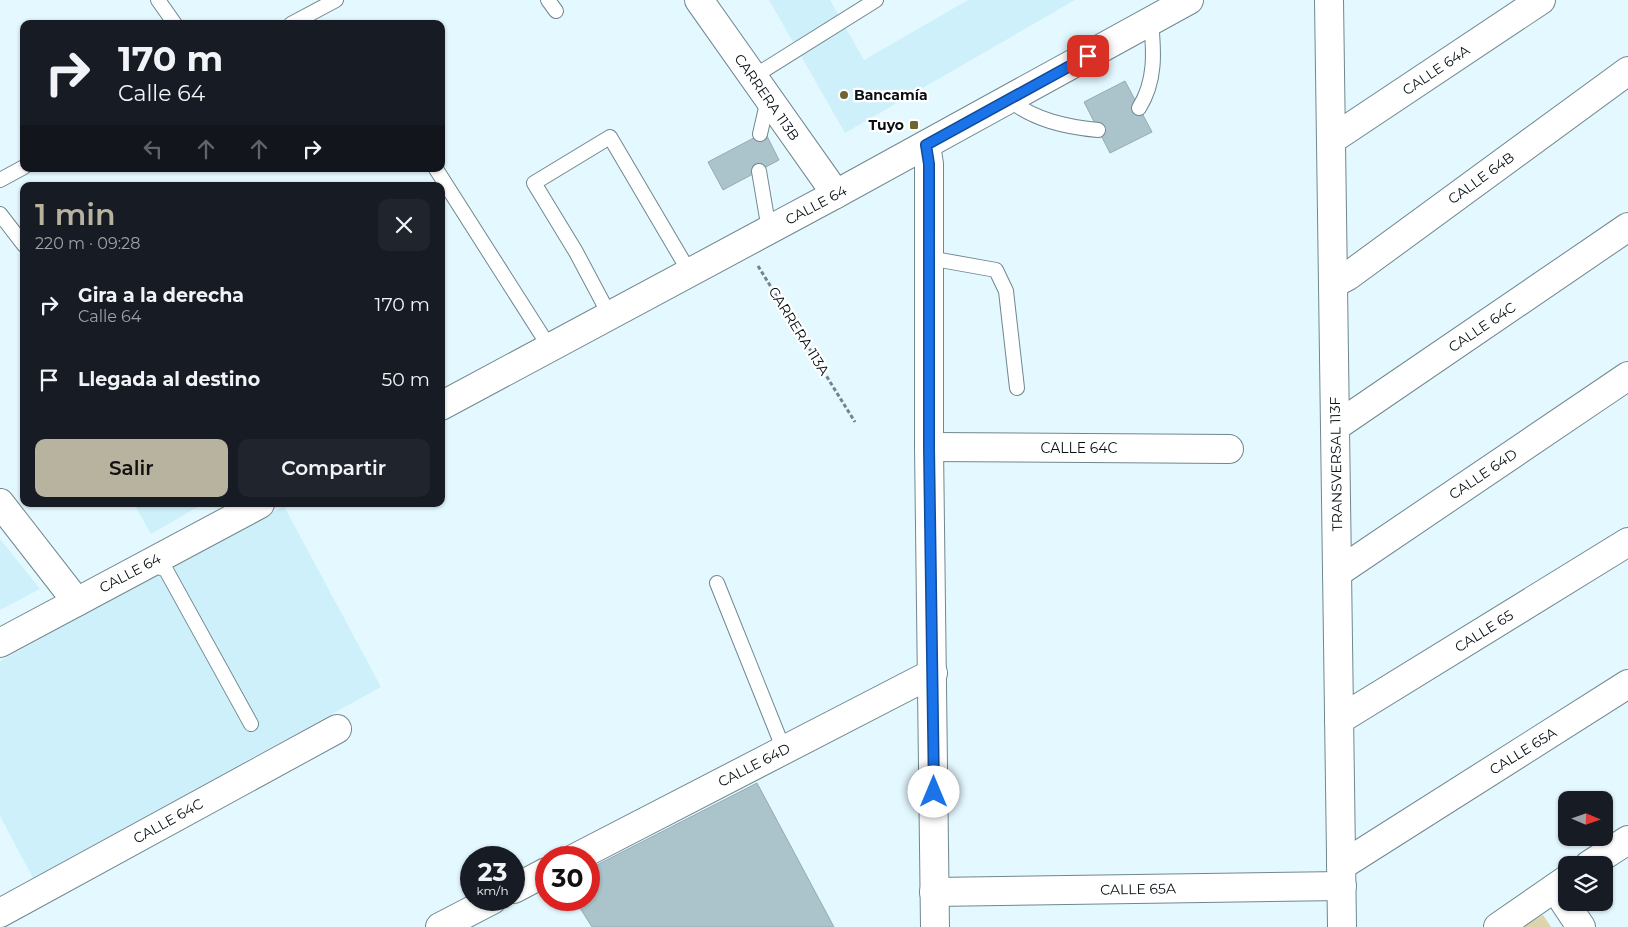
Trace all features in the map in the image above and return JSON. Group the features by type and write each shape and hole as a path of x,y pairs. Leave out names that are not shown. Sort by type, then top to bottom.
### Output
{"street":[{"name":"CARRERA 113B","path":"698,0 836,194"},
{"name":"CALLE 64","path":"445,404 836,194 1189,0"},
{"name":"TRANSVERSAL 113F","path":"1329,0 1342,927"},
{"name":"CALLE 64A","path":"1331,140 1541,0"},
{"name":"CALLE 64B","path":"1333,284 1348,276 1628,71"},
{"path":"926,145 929,164 929,447 933,673 934,927"},
{"name":"CALLE 64C","path":"1335,427 1628,227"},
{"name":"CALLE 64D","path":"1337,573 1628,376"},
{"name":"CALLE 64C","path":"929,447 1228,449"},
{"path":"0,503 77,602"},
{"name":"CALLE 64","path":"0,643 254,507"},
{"name":"CALLE 65","path":"1339,720 1625,551"},
{"name":"CALLE 64D","path":"598,846 933,673"},
{"name":"CALLE 65A","path":"934,892 1342,876 1628,684"},
{"name":"CALLE 64C","path":"0,914 337,729"},
{"path":"1603,856 1628,840"},
{"path":"1498,927 1558,885"},
{"path":"440,927 471,911"},
{"path":"1573,911 1581,927"}],"lane":[{"path":"158,0 172,20"},
{"path":"299,20 336,0"},
{"path":"760,134 761,88 876,0"},
{"path":"1139,108 1147,95 1153,71 1151,21"},
{"path":"1008,100 1037,118 1098,130"},
{"path":"610,316 576,252 534,183 610,137 690,273"},
{"path":"0,180 20,169"},
{"path":"759,171 769,230"},
{"path":"445,183 550,348"},
{"path":"0,214 20,240"},
{"path":"929,258 996,270 1006,291 1017,388"},
{"path":"150,563 166,570 251,724"},
{"path":"717,583 784,750"}],"path":[{"name":"CARRERA 113A","path":"735,248 754,260 856,422"}],"shaded area":[{"path":"769,0 830,0 864,60 968,0 1075,0 845,133"},
{"path":"136,507 198,507 151,534"},
{"path":"285,507 381,687 33,878 0,816 0,661"},
{"path":"0,539 40,589 0,610"},
{"path":"1543,915 1551,927 1522,927"}],"building":[{"path":"1125,81 1152,132 1110,153 1084,102"},
{"path":"765,132 779,160 723,190 708,162"},
{"path":"757,783 834,927 592,927 582,911 600,911 600,863"}],"place":[{"name":"Bancamía","path":"844,95"},
{"name":"Tuyo","path":"914,125"}],"route":[{"path":"934,792 929,447 929,164 926,145 1088,56"}]}
